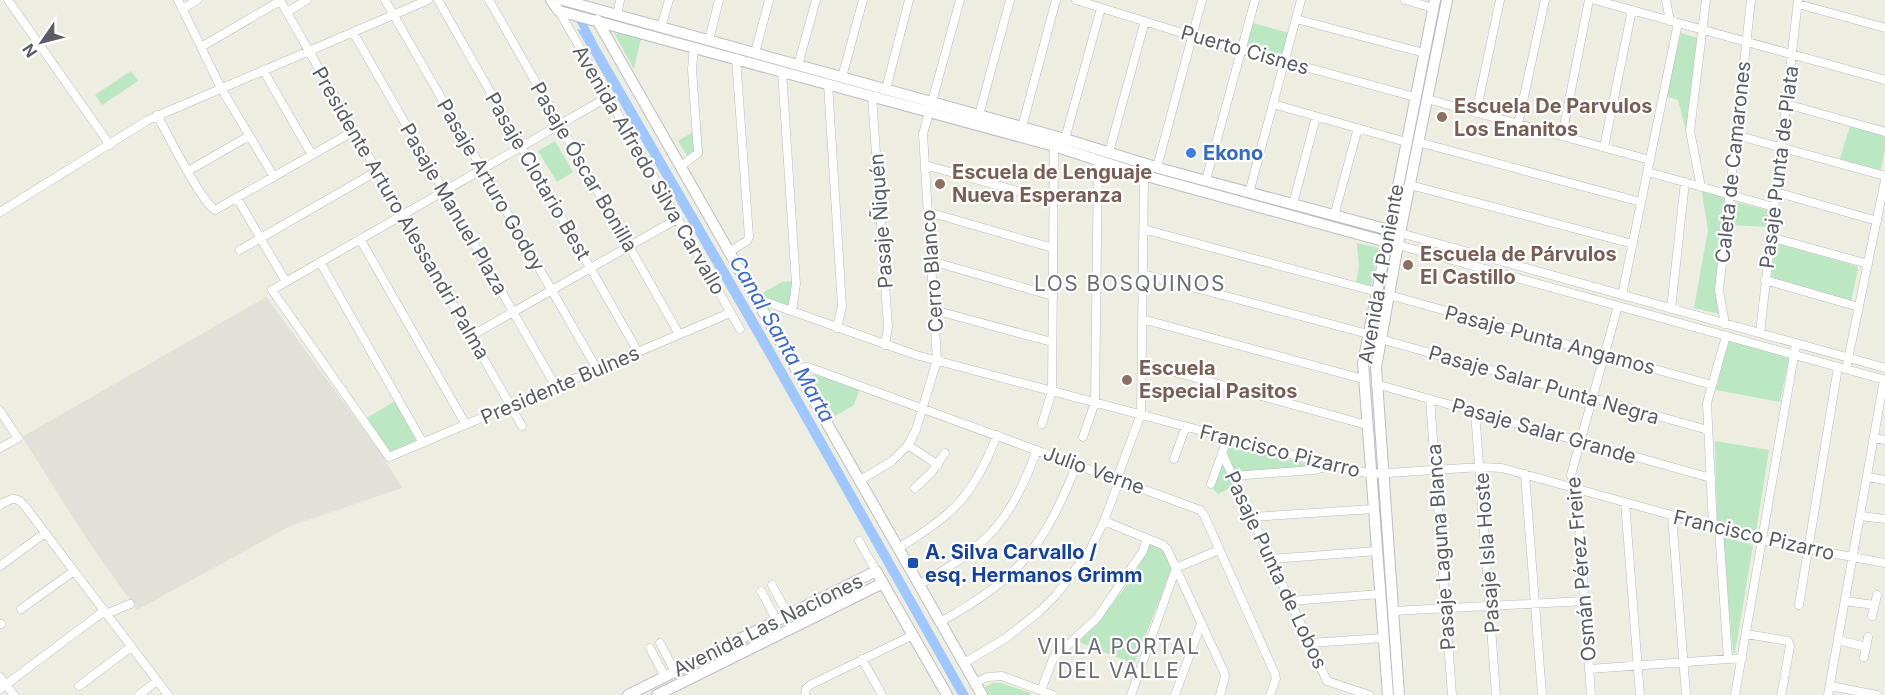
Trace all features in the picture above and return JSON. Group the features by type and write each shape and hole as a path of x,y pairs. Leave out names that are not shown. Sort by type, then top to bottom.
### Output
{"street":[{"path":"21,0 10,3 110,145"},
{"path":"178,0 221,88 274,177"},
{"path":"182,9 197,0"},
{"path":"201,48 280,0"},
{"name":"Presidente Arturo Alessandri Palma","path":"280,0 522,426"},
{"path":"287,12 308,0"},
{"name":"Pasaje Arturo Godoy","path":"385,0 597,369"},
{"path":"0,212 110,145 139,124 157,115 428,0"},
{"name":"Pasaje Clotario Best","path":"438,0 638,352"},
{"name":"Pasaje Óscar Bonilla","path":"489,0 679,334"},
{"name":"Avenida Alfredo Silva Carvallo","path":"551,0 562,9 606,98 740,329"},
{"path":"563,0 586,4 616,15 886,89 930,107 1143,175 1622,295 1885,368"},
{"path":"616,15 620,0"},
{"path":"661,27 669,0"},
{"path":"709,40 719,0"},
{"path":"755,53 769,0"},
{"path":"798,65 816,0"},
{"path":"842,77 862,0"},
{"path":"886,89 909,0"},
{"name":"Cerro Blanco","path":"859,481 892,461 908,445 923,408 937,360 923,134 960,0"},
{"path":"979,115 1010,0"},
{"path":"1022,127 1056,0"},
{"name":"Puerto Cisnes","path":"1076,0 1192,36 1650,160"},
{"path":"1157,167 1202,0"},
{"path":"1206,180 1255,0"},
{"path":"1249,192 1302,0"},
{"path":"1404,0 1434,4"},
{"name":"Avenida 4 Poniente","path":"1399,695 1376,367 1389,296 1393,237 1406,142 1421,98 1447,0"},
{"path":"1476,113 1500,0"},
{"path":"1518,124 1545,0"},
{"path":"1562,136 1589,0"},
{"path":"1595,0 1885,80"},
{"path":"1622,295 1650,160 1674,22 1666,0"},
{"path":"1701,187 1690,131 1706,0"},
{"name":"Caleta de Camarones","path":"1725,324 1719,290 1751,0"},
{"path":"1798,2 1885,28"},
{"name":"Pasaje Punta de Plata","path":"1760,333 1798,2"},
{"name":"Avenida Alfredo Silva Carvallo","path":"586,4 982,695"},
{"name":"Avenida 4 Poniente","path":"1388,695 1363,379 1364,356 1377,292 1410,184 1418,142 1424,53 1434,4"},
{"path":"1065,139 1101,8"},
{"path":"562,9 594,21 872,96 979,115 1065,139 1334,216 1393,237 1618,306 1885,380 1828,695"},
{"path":"1604,147 1632,10"},
{"path":"1296,18 1424,53"},
{"path":"1109,152 1145,21"},
{"name":"Pasaje Manuel Plaza","path":"353,32 556,387"},
{"path":"680,167 698,153 692,69 694,47"},
{"path":"728,252 747,241 749,237 736,58"},
{"path":"263,70 312,155"},
{"path":"782,71 796,284 792,311"},
{"path":"828,84 842,306 837,328"},
{"name":"Pasaje Ñiquén","path":"872,96 888,327 885,345"},
{"path":"237,198 286,282 606,98"},
{"path":"1273,104 1406,142"},
{"path":"1786,104 1885,132"},
{"path":"157,115 188,171 215,210 354,131"},
{"path":"1293,204 1316,117"},
{"path":"1334,216 1358,128"},
{"path":"1736,135 1885,178 1848,358 1842,368 1799,605"},
{"path":"188,171 249,136"},
{"path":"1418,142 1641,202"},
{"path":"1042,424 1052,390 1054,146"},
{"path":"1083,437 1095,402 1098,160"},
{"path":"925,165 1053,201"},
{"path":"240,250 377,171"},
{"path":"1647,172 1774,207"},
{"path":"964,663 1006,638 1040,611 1074,574 1090,550 1104,521 1141,414 1143,175"},
{"path":"1671,309 1685,182"},
{"path":"1410,184 1633,244"},
{"path":"1776,192 1877,221"},
{"path":"928,212 1053,248"},
{"path":"471,336 676,219"},
{"path":"1143,229 1377,292"},
{"path":"1770,237 1868,264"},
{"path":"360,239 466,424"},
{"path":"931,261 1053,296"},
{"path":"320,262 423,443"},
{"path":"1143,274 1368,334"},
{"path":"1766,280 1859,307"},
{"name":"Presidente Bulnes","path":"286,282 272,290 389,457 730,313"},
{"name":"Pasaje Punta Angamos","path":"1389,296 1712,385"},
{"name":"Francisco Pizarro","path":"755,298 885,345 1331,465 1371,474 1481,467 1502,468 1761,540 1885,563"},
{"name":"Osmán Pérez Freire","path":"1591,695 1577,499 1571,475 1618,306"},
{"path":"934,310 1052,342"},
{"path":"1142,319 1363,379"},
{"path":"1726,336 1707,403 1711,478 1728,659"},
{"name":"Pasaje Salar Punta Negra","path":"1380,339 1708,430"},
{"path":"1736,695 1796,344"},
{"path":"1142,363 1367,425"},
{"name":"Julio Verne","path":"796,368 808,367 1200,510 1275,674 1275,683 1270,695"},
{"name":"Pasaje Salar Grande","path":"1376,384 1711,478"},
{"name":"Pasaje Laguna Blanca","path":"1430,399 1452,695"},
{"path":"0,411 18,438 0,448"},
{"name":"Pasaje Isla Hoste","path":"1475,411 1481,467 1496,695"},
{"path":"1174,459 1186,426"},
{"path":"898,548 936,525 963,500 984,468 997,435"},
{"path":"1211,484 1228,437"},
{"path":"1874,438 1885,440"},
{"path":"908,445 938,465"},
{"path":"919,585 970,553 993,532 1018,495 1037,450"},
{"path":"915,488 938,465 945,453"},
{"name":"Pasaje Punta de Lobos","path":"1222,453 1327,681 1369,695"},
{"path":"940,622 987,595 1022,564 1049,528 1077,465"},
{"path":"1233,476 1313,470 1331,465"},
{"path":"1525,474 1542,695"},
{"path":"1867,477 1885,480"},
{"path":"0,505 12,498 19,499 168,695"},
{"path":"1625,502 1640,695"},
{"path":"1252,517 1373,509"},
{"path":"1672,516 1686,695"},
{"path":"1860,516 1885,519"},
{"path":"1104,521 1163,544 1225,677 1220,695"},
{"path":"0,566 45,533"},
{"path":"1041,690 1053,659 1097,618 1143,551 1147,538"},
{"path":"859,541 947,695"},
{"path":"1131,695 1176,568 1219,549"},
{"path":"1271,559 1377,551"},
{"path":"21,609 74,571"},
{"name":"Avenida Las Naciones","path":"628,695 876,571"},
{"name":"Avenida Las Naciones","path":"657,695 883,584"},
{"path":"772,585 788,615"},
{"path":"761,591 777,621"},
{"path":"1290,601 1380,594"},
{"path":"1872,616 1877,595"},
{"path":"1393,611 1584,601"},
{"path":"1845,601 1875,605"},
{"path":"3,687 105,613 130,604"},
{"path":"1175,695 1201,624"},
{"path":"1746,634 1788,640 1790,646 1781,695"},
{"path":"805,695 810,685 913,635"},
{"path":"1864,657 1868,637"},
{"path":"1310,643 1383,638"},
{"path":"1838,640 1866,647"},
{"path":"660,643 675,672"},
{"path":"79,686 131,647"},
{"path":"650,648 665,677"},
{"path":"1589,669 1742,658"},
{"path":"862,659 882,695"},
{"path":"975,683 987,677 1002,676 1053,695"},
{"path":"0,677 3,687 14,695"},
{"path":"139,695 157,681"},
{"path":"1830,686 1877,695"}],"shaded area":[{"path":"266,297 381,453 402,488 290,526 137,610 88,541 22,437"}],"green space":[{"path":"1253,23 1289,33 1282,59 1246,48"},
{"path":"614,33 641,38 634,69"},
{"path":"1681,33 1697,38 1687,135 1678,100 1665,96"},
{"path":"131,71 138,81 102,105 95,95"},
{"path":"1850,126 1885,135 1885,149 1880,173 1839,162"},
{"path":"701,127 703,155 691,162 678,141"},
{"path":"555,141 573,172 557,182 538,151"},
{"path":"1704,191 1725,198 1716,287 1723,315 1694,308 1708,230 1702,193"},
{"path":"1735,202 1770,211 1767,227 1732,225"},
{"path":"1357,243 1379,248 1371,286 1356,282 1359,268"},
{"path":"1775,243 1857,266 1851,302 1771,279"},
{"path":"792,281 792,293 788,306 765,299 762,293 782,282"},
{"path":"1728,340 1789,358 1780,402 1716,390"},
{"path":"815,374 860,388 854,405 835,416 810,376"},
{"path":"395,401 419,441 390,454 365,419"},
{"path":"1715,441 1769,450 1756,532 1717,524"},
{"path":"1229,443 1317,467 1234,472 1227,455"},
{"path":"1223,463 1235,485 1218,494 1213,489"},
{"path":"1723,537 1753,545 1735,653 1733,653"},
{"name":"VILLA PORTAL DEL VALLE","path":"1149,542 1162,547 1173,566 1134,664 1079,642 1129,582"},
{"path":"993,683 1001,683 1031,693 1030,695 989,695 985,687"}],"water":[{"path":"577,29 591,33 767,337 969,695 958,695"}],"waterway":[{"name":"Canal Santa Marta","path":"577,14 592,42"}],"place":[{"name":"Escuela De Parvulos Los Enanitos","path":"1442,117"},
{"name":"Ekono","path":"1191,153"},
{"name":"Escuela de Lenguaje Nueva Esperanza","path":"940,184"},
{"name":"Escuela de Párvulos El Castillo","path":"1408,265"},
{"name":"Escuela Especial Pasitos","path":"1127,380"},
{"name":"A. Silva Carvallo / esq. Hermanos Grimm","path":"913,563"}],"district":[{"name":"LOS BOSQUINOS","path":"1130,284"},
{"name":"VILLA PORTAL DEL VALLE","path":"1119,659"}]}
